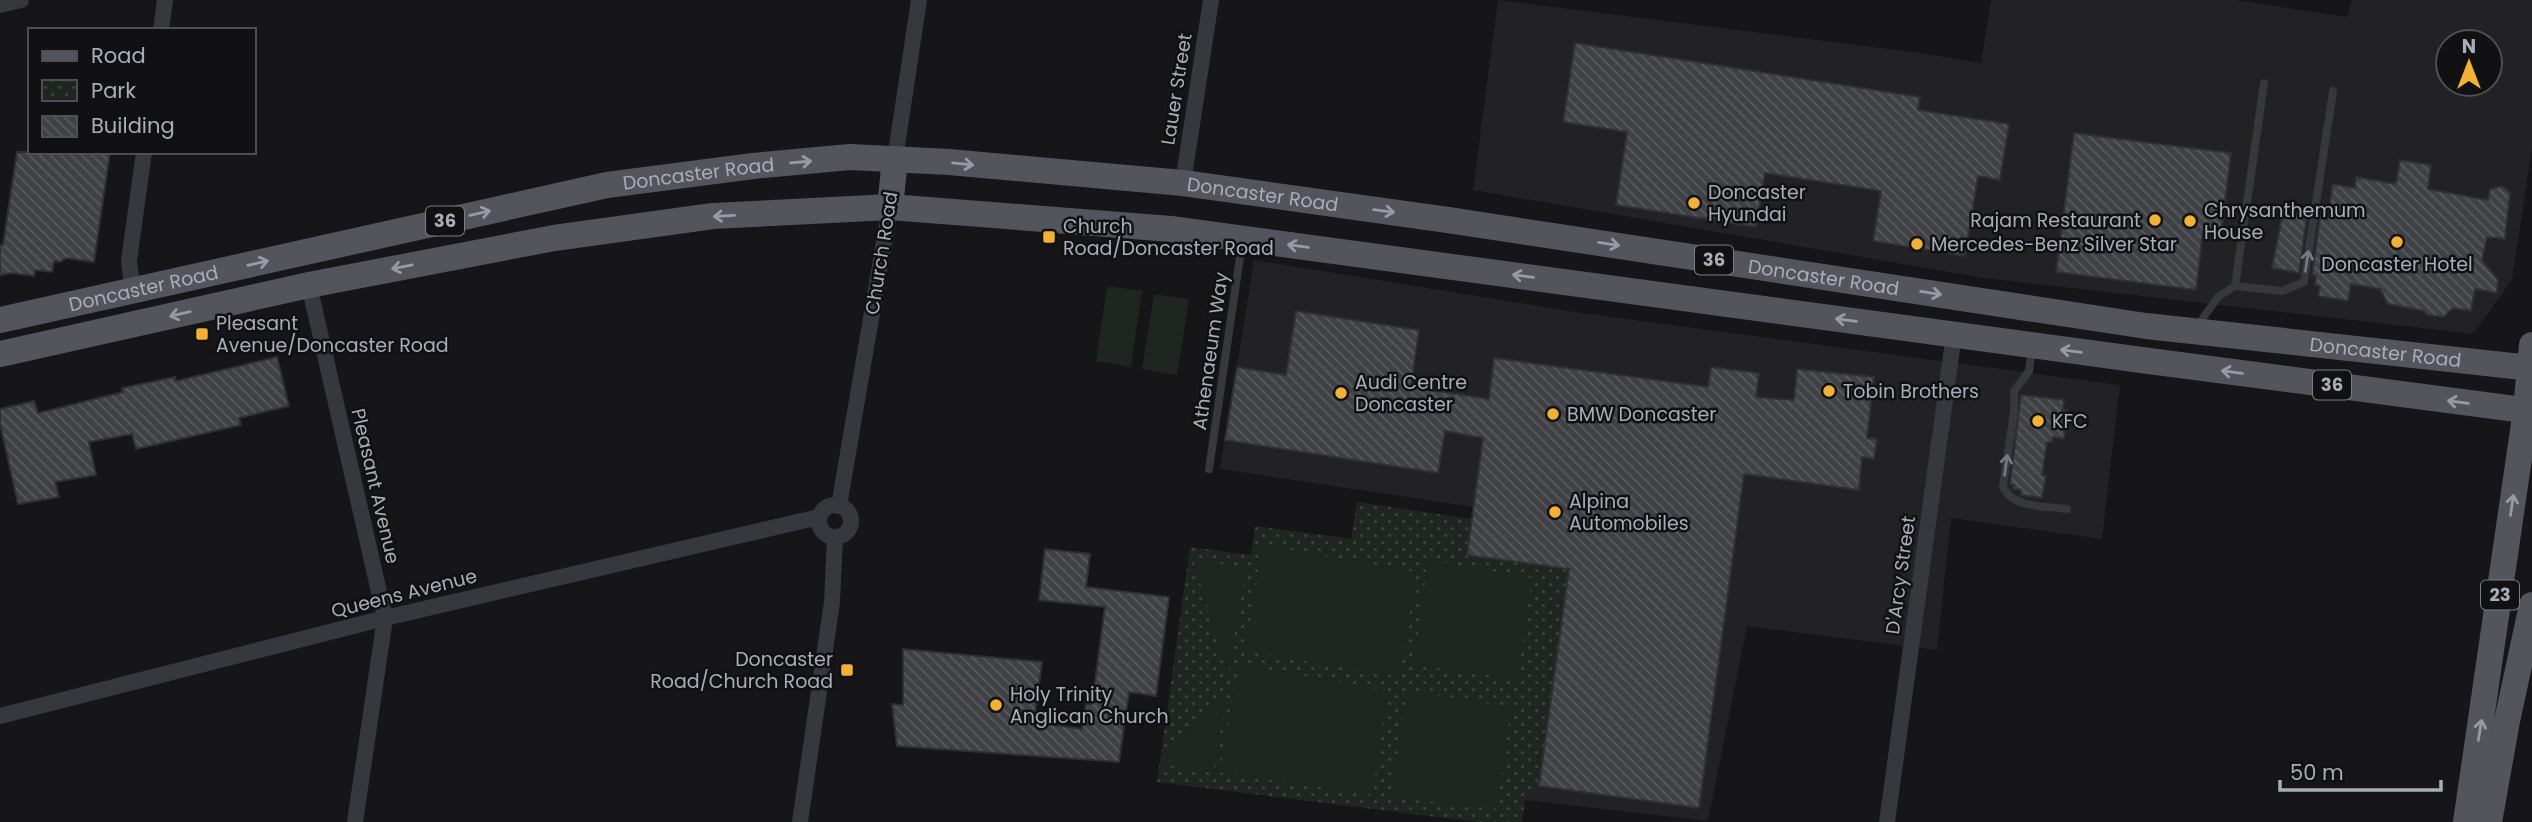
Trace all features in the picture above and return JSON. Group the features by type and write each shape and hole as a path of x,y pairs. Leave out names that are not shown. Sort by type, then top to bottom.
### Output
{"main road":[{"name":"Doncaster Road","path":"0,320 607,185 753,166 850,158 895,159 1183,183 1448,220 2154,327 2531,360"},
{"name":"Church Road","path":"890,207 895,159"},
{"name":"Doncaster Road","path":"0,354 309,285 554,238 713,216 890,207 1171,229 2529,410"},
{"path":"1442,265 1448,220"},
{"path":"2149,361 2154,327"},
{"name":"23","path":"2466,822 2529,410 2531,360"},
{"name":"23","path":"2489,822 2532,604"}],"street":[{"path":"0,5 21,0"},
{"path":"161,28 165,0"},
{"name":"Church Road","path":"895,159 919,0"},
{"name":"Lauer Street","path":"1183,183 1211,0"},
{"path":"133,291 129,261 144,154"},
{"name":"Church Road","path":"839,506 890,207"},
{"name":"Pleasant Avenue","path":"309,285 385,618 355,822"},
{"name":"D'Arcy Street","path":"1887,822 1954,334"},
{"path":"839,506 848,512 850,526 845,534 829,537 821,529 819,517 825,509 839,506"},
{"name":"Queens Avenue","path":"0,716 385,618 819,517"},
{"path":"800,822 832,602 835,537"}],"lane":[{"path":"2235,286 2264,83"},
{"path":"2193,331 2218,297 2235,286 2282,291 2304,282 2333,91"},
{"name":"Athenaeum Way","path":"1209,469 1243,238"},
{"path":"2033,345 2029,371 2014,391 2014,412 2003,486 2006,494 2014,501 2067,509"}],"shaded area":[{"path":"1498,0 1913,52 1981,63 1991,0 2236,0 2347,17 2352,0 2532,0 2532,148 2512,280 2473,334 1984,278 1473,190"},
{"path":"1254,260 1575,312 2120,385 2102,539 1951,518 1937,650 1747,626 1708,821 1525,800 1568,569 1467,555 1474,507 1220,469"}],"green space":[{"path":"1107,286 1142,291 1131,367 1096,361"},
{"path":"1154,294 1189,299 1177,375 1142,369"},
{"path":"1357,502 1472,519 1468,555 1569,569 1539,786 1525,800 1522,822 1477,822 1157,782 1190,547 1251,555 1255,526 1351,539"},
{"path":"1263,545 1416,572 1400,677 1245,651"},
{"path":"1193,559 1246,568 1228,673"},
{"path":"1428,560 1532,578 1517,679 1414,665"},
{"path":"1239,664 1388,691 1372,795 1220,772"},
{"path":"1227,687 1214,772 1160,764"},
{"path":"1407,691 1511,707 1497,809 1391,797"}],"building":[{"path":"1575,43 1920,97 1918,110 2009,124 2000,180 1978,176 1965,256 1873,241 1881,191 1765,173 1756,227 1616,205 1627,132 1563,122"},
{"path":"2074,133 2231,153 2221,234 2203,232 2196,290 2056,272"},
{"path":"17,152 110,154 94,262 66,258 60,262 54,261 52,272 35,270 34,276 11,273 0,275 0,245 3,245"},
{"path":"2400,160 2431,165 2428,189 2488,200 2490,189 2502,186 2510,193 2505,239 2487,237 2482,260 2498,280 2497,293 2475,289 2471,311 2453,308 2444,317 2427,315 2424,311 2388,304 2380,289 2351,284 2348,301 2318,296 2320,286 2315,285 2316,276 2312,275 2320,218 2327,219 2333,184 2355,188 2356,177 2396,184"},
{"path":"2283,212 2307,216 2299,273 2272,268"},
{"path":"1296,311 1419,330 1411,387 1489,399 1494,358 1708,387 1711,367 1759,373 1756,397 1794,400 1797,369 1874,377 1867,438 1877,439 1874,459 1862,457 1859,490 1744,474 1699,808 1539,786 1569,569 1467,555 1483,438 1445,431 1438,473 1225,440 1237,367 1286,375"},
{"path":"277,357 289,406 239,418 241,425 136,449 132,434 89,442 96,475 55,482 59,497 18,504 0,424 0,409 34,401 38,413 123,392 122,388 175,377 176,381"},
{"path":"2021,395 2064,400 2063,410 2068,410 2064,439 2053,437 2052,442 2047,442 2042,498 2021,495 2021,490 2013,489 2014,485 2010,484"},
{"path":"1045,549 1090,554 1086,587 1169,597 1156,696 1129,692 1119,762 897,746 892,704 903,705 903,649 1042,662 1034,722 1082,729 1086,704 1092,704 1105,607 1039,600"}],"place":[{"name":"Doncaster Hyundai","path":"1694,203"},
{"name":"Rajam Restaurant","path":"2155,220"},
{"name":"Chrysanthemum House","path":"2190,221"},
{"name":"Church Road/Doncaster Road","path":"1049,237"},
{"name":"Doncaster Hotel","path":"2397,242"},
{"name":"Mercedes-Benz Silver Star","path":"1917,244"},
{"name":"Pleasant Avenue/Doncaster Road","path":"202,334"},
{"name":"Tobin Brothers","path":"1829,391"},
{"name":"Audi Centre Doncaster","path":"1341,393"},
{"name":"BMW Doncaster","path":"1553,414"},
{"name":"KFC","path":"2038,421"},
{"name":"Alpina Automobiles","path":"1555,512"},
{"name":"Doncaster Road/Church Road","path":"847,670"},
{"name":"Holy Trinity Anglican Church","path":"996,705"}]}
